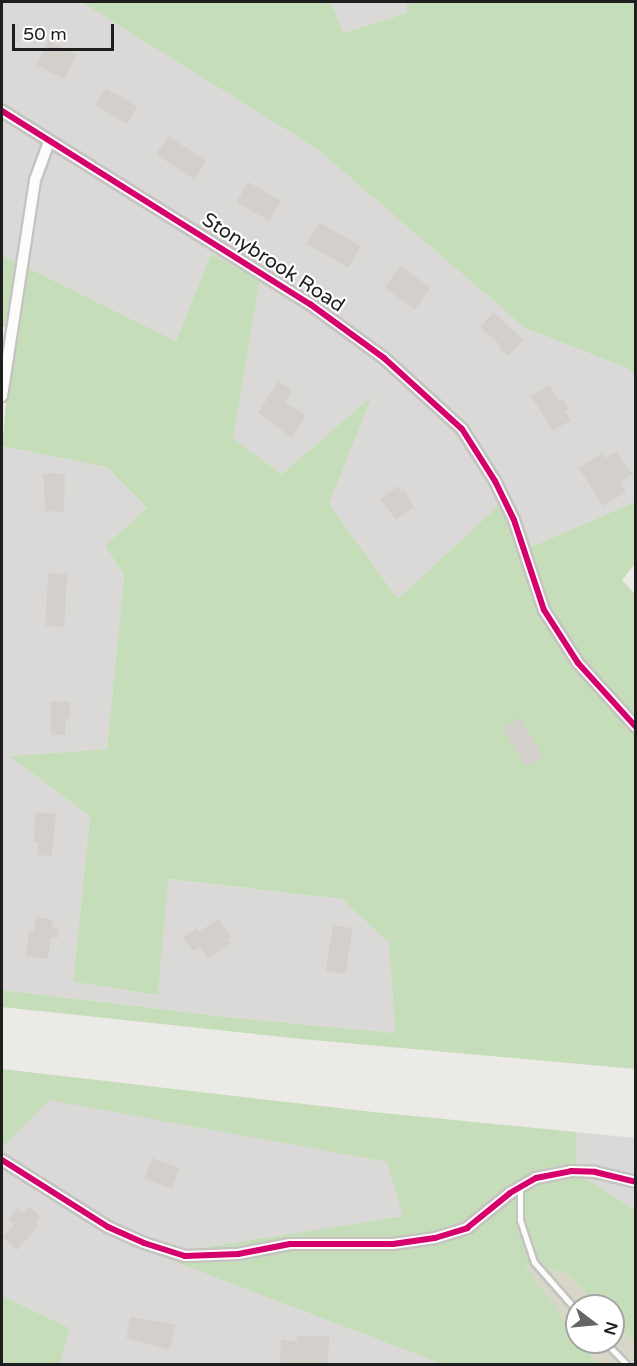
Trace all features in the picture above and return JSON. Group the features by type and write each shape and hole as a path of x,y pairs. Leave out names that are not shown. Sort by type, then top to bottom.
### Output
{"street":[{"name":"Stonybrook Road","path":"2,111 310,304 384,358 462,429 510,512 525,548 544,610 578,663 636,727"},
{"path":"2,396 35,180 49,142"},
{"path":"2,1160 108,1227 185,1256 238,1254 290,1244 393,1244 435,1238 467,1228 536,1178 571,1171 595,1173 636,1182"}],"lane":[{"path":"520,1188 520,1220 534,1262 565,1297"}],"shaded area":[{"path":"2,2 81,2 317,149 525,328 629,369 636,376 635,502 524,550 503,501 398,599 329,504 371,397 282,474 233,439 260,280 211,254 176,341 2,255"},
{"path":"331,2 406,2 407,13 342,33"},
{"path":"2,446 107,467 147,508 105,546 124,575 107,749 11,756 90,816 73,982 158,995 167,879 342,899 389,943 395,1033 226,1017 2,990"},
{"path":"49,1099 388,1162 404,1216 158,1255 442,1364 60,1364 70,1328 2,1296 2,1148"},
{"path":"576,1132 635,1138 635,1210 577,1173"},
{"path":"523,1265 565,1272 587,1294 565,1294 565,1321"},
{"path":"625,1333 635,1343 635,1364 598,1364 590,1354 625,1354"}],"green space":[{"path":"81,2 331,2 343,33 407,13 406,2 635,2 635,376 629,369 525,328 317,149"},
{"path":"211,254 260,280 233,439 282,474 372,396 329,504 398,599 503,501 524,550 635,502 635,564 622,580 636,595 635,1069 302,1039 2,1007 2,990 226,1017 395,1033 389,943 342,899 168,879 158,995 73,982 90,816 10,756 107,749 124,575 105,546 147,508 107,467 2,446 13,330 2,326 2,255 176,341"},
{"path":"2,1069 373,1112 576,1132 577,1173 635,1210 635,1343 625,1333 625,1294 587,1294 565,1272 524,1265 565,1321 565,1354 590,1354 598,1364 442,1364 157,1255 403,1216 387,1162 49,1100 2,1148"},
{"path":"2,1296 70,1328 60,1364 2,1364"}],"building":[{"path":"48,41 77,55 65,79 36,65"},
{"path":"106,88 138,107 127,124 96,105"},
{"path":"168,136 207,161 195,180 156,154"},
{"path":"248,182 281,201 269,221 236,202"},
{"path":"319,222 361,246 348,268 306,244"},
{"path":"400,266 430,287 415,309 385,288"},
{"path":"494,312 523,340 508,356 499,348 501,346 480,327"},
{"path":"278,381 292,390 285,402 306,415 292,438 258,413"},
{"path":"549,385 559,401 562,399 569,408 565,411 571,420 553,431 531,396"},
{"path":"616,452 633,474 620,482 626,492 603,506 579,468 602,453 605,458"},
{"path":"43,473 65,474 64,512 45,511"},
{"path":"398,486 402,492 405,490 414,507 396,520 380,499"},
{"path":"48,573 67,574 64,627 45,626"},
{"path":"51,701 70,702 70,719 66,719 65,735 51,735"},
{"path":"519,717 543,756 526,767 502,728"},
{"path":"35,813 56,813 52,856 38,855 38,842 34,842"},
{"path":"36,917 53,920 52,927 59,927 58,938 51,937 48,959 26,956 29,930 34,931"},
{"path":"218,919 231,937 227,940 230,943 208,959 200,947 193,951 183,937 196,928 199,932"},
{"path":"333,925 353,928 346,974 326,970"},
{"path":"152,1158 179,1168 172,1189 144,1179"},
{"path":"29,1206 40,1217 35,1223 38,1226 17,1250 3,1237 14,1225 8,1219 18,1208 23,1213"},
{"path":"131,1317 176,1325 169,1350 126,1338"},
{"path":"297,1336 329,1336 328,1365 280,1365 281,1340 297,1341"}],"cycle path":[{"path":"2,111 310,304 384,358 462,429 495,481 514,520 544,610 578,663 636,727"},
{"path":"2,1160 108,1227 144,1243 185,1256 238,1254 290,1244 393,1244 435,1238 467,1228 510,1193 536,1178 571,1171 595,1172 636,1182"}]}
